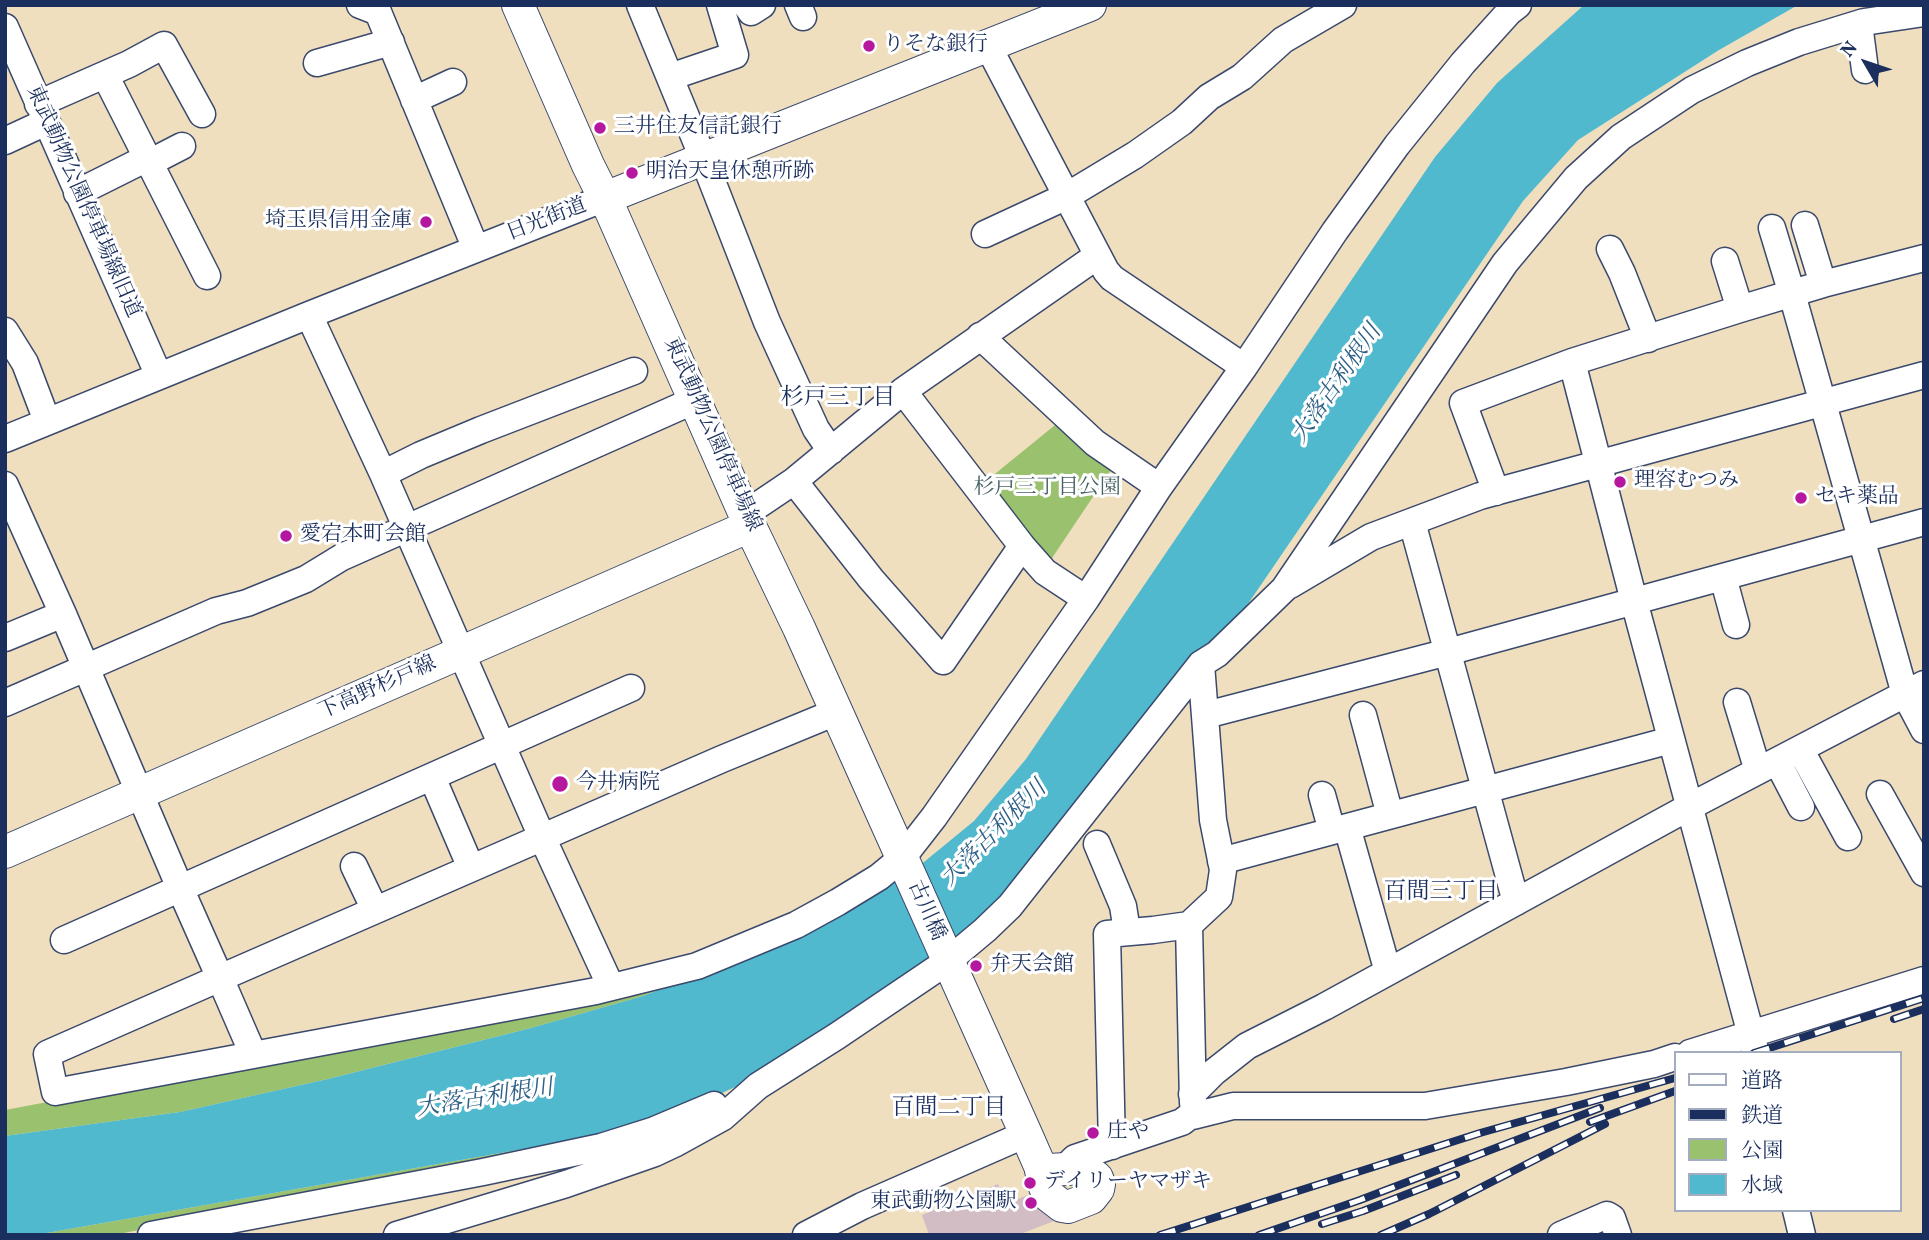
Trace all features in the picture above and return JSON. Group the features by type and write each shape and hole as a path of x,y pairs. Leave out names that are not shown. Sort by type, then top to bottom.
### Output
{"main road":[{"name":"東武動物公園停車場線","path":"518,5 904,862"},
{"name":"日光街道","path":"605,198 1090,5"},
{"name":"下高野杉戸線","path":"5,852 462,652 748,520"},
{"name":"古川橋","path":"904,862 947,958"},
{"path":"947,958 1026,1134 1051,1168 1045,1187 1049,1196 1062,1206 1068,1207 1091,1198 1099,1184 1103,1156"}],"street":[{"path":"360,5 378,12 476,249"},
{"path":"640,5 783,361 816,429 831,451"},
{"path":"670,77 735,55 720,5"},
{"path":"746,5 751,12 762,5"},
{"path":"985,234 1067,196 1135,155 1182,121 1209,97 1242,77 1283,40 1343,5"},
{"path":"836,712 542,837 47,1054 55,1091 611,987 697,965 785,930 904,862 1335,231 1397,145 1463,63 1518,5"},
{"path":"400,1234 566,1184 674,1144 723,1117 758,1086 837,1037 985,930 1010,906 1201,664 1217,654 1284,589 1505,263 1576,178 1621,137 1692,90 1747,63 1799,42 1859,24 1924,13"},
{"path":"1859,24 1865,70"},
{"name":"東武動物公園停車場線旧道","path":"5,27 15,74 42,113 159,376"},
{"path":"317,63 391,42"},
{"path":"5,141 42,113 105,75 164,45 202,114"},
{"path":"988,47 1097,256 1112,278 1244,367"},
{"path":"105,75 207,276"},
{"path":"414,100 453,82"},
{"path":"77,193 182,146"},
{"name":"日光街道","path":"5,439 605,198"},
{"path":"1805,225 1823,284"},
{"path":"1772,228 1861,539 1914,689 1924,730"},
{"path":"1610,249 1648,339"},
{"path":"748,520 903,391 1097,256"},
{"path":"1496,492 1463,403 1572,362 1740,309 1924,258"},
{"path":"1725,261 1740,309"},
{"path":"309,315 383,474 542,837 611,987"},
{"path":"5,331 25,363 47,421"},
{"path":"980,336 1094,443 1159,488"},
{"path":"1572,362 1753,1044"},
{"path":"383,474 481,430 634,371"},
{"path":"1284,589 1371,537 1480,496 1924,375"},
{"path":"903,391 1022,546 1045,572 1086,599"},
{"path":"5,703 216,611 247,603 306,579 342,557 695,400"},
{"path":"794,481 871,579 943,661 1022,546"},
{"path":"5,485 253,1054"},
{"path":"1412,522 1516,902"},
{"path":"1206,715 1924,522"},
{"path":"1723,577 1736,625"},
{"path":"5,638 63,614"},
{"path":"1201,664 1213,820 1223,870 1219,897 1189,925 1107,934 1103,1156 1182,1122 1214,1072 1247,1046 1689,807 1914,689"},
{"path":"64,940 631,688"},
{"path":"1737,702 1767,766 1801,807"},
{"path":"1363,715 1390,816"},
{"path":"1221,861 1671,740"},
{"path":"1800,749 1847,837"},
{"path":"432,777 471,868"},
{"path":"1880,794 1924,873"},
{"path":"1322,795 1340,829 1388,972"},
{"path":"1097,844 1122,906 1127,931"},
{"path":"354,866 375,910"},
{"path":"1189,925 1193,1116 1233,1106 1425,1106 1566,1082 1674,1057"},
{"path":"1704,1051 1753,1044 1922,973"},
{"path":"151,1235 495,1170 601,1147 652,1131 715,1104"},
{"path":"806,1235 862,1206 1026,1134"},
{"path":"1796,1212 1802,1235"},
{"path":"1561,1235 1607,1215 1612,1218 1618,1235"}],"shaded area":[{"path":"998,1184 1006,1204 1042,1189 1054,1221 1018,1235 929,1235 922,1215"}],"green space":[{"name":"杉戸三丁目公園","path":"1060,421 1115,464 1048,564 985,482"},
{"path":"670,985 643,996 531,1028 328,1079 180,1112 5,1136 5,1110"},
{"path":"603,1135 608,1140 113,1235 35,1235"}],"water":[{"name":"大落古利根川","path":"1584,5 1798,5 1719,50 1578,140 1523,201 1239,617 992,909 958,941 787,1063 681,1112 603,1135 35,1235 5,1235 5,1136 180,1112 328,1079 531,1028 643,996 757,951 852,907 924,862 974,821 1026,759 1435,157 1497,83"}],"railway":[{"path":"1760,1051 1924,998"},
{"path":"1894,1019 1924,1009"},
{"path":"1160,1235 1480,1133 1674,1078"},
{"path":"1590,1122 1674,1091"},
{"path":"1259,1235 1360,1200 1600,1108"},
{"path":"1381,1235 1429,1214 1605,1124"},
{"path":"1322,1224 1456,1175"}],"place":[{"name":"りそな銀行","path":"869,46"},
{"name":"三井住友信託銀行","path":"600,128"},
{"name":"明治天皇休憩所跡","path":"632,173"},
{"name":"埼玉県信用金庫","path":"426,222"},
{"name":"理容むつみ","path":"1620,482"},
{"name":"セキ薬品","path":"1801,498"},
{"name":"愛宕本町会館","path":"286,536"},
{"name":"今井病院","path":"560,784"},
{"name":"弁天会館","path":"976,966"},
{"name":"庄や","path":"1093,1133"},
{"name":"デイリーヤマザキ","path":"1030,1183"},
{"name":"東武動物公園駅","path":"1031,1203"}],"district":[{"name":"杉戸三丁目","path":"838,400"},
{"name":"百間三丁目","path":"1441,894"},
{"name":"百間二丁目","path":"949,1110"}]}
